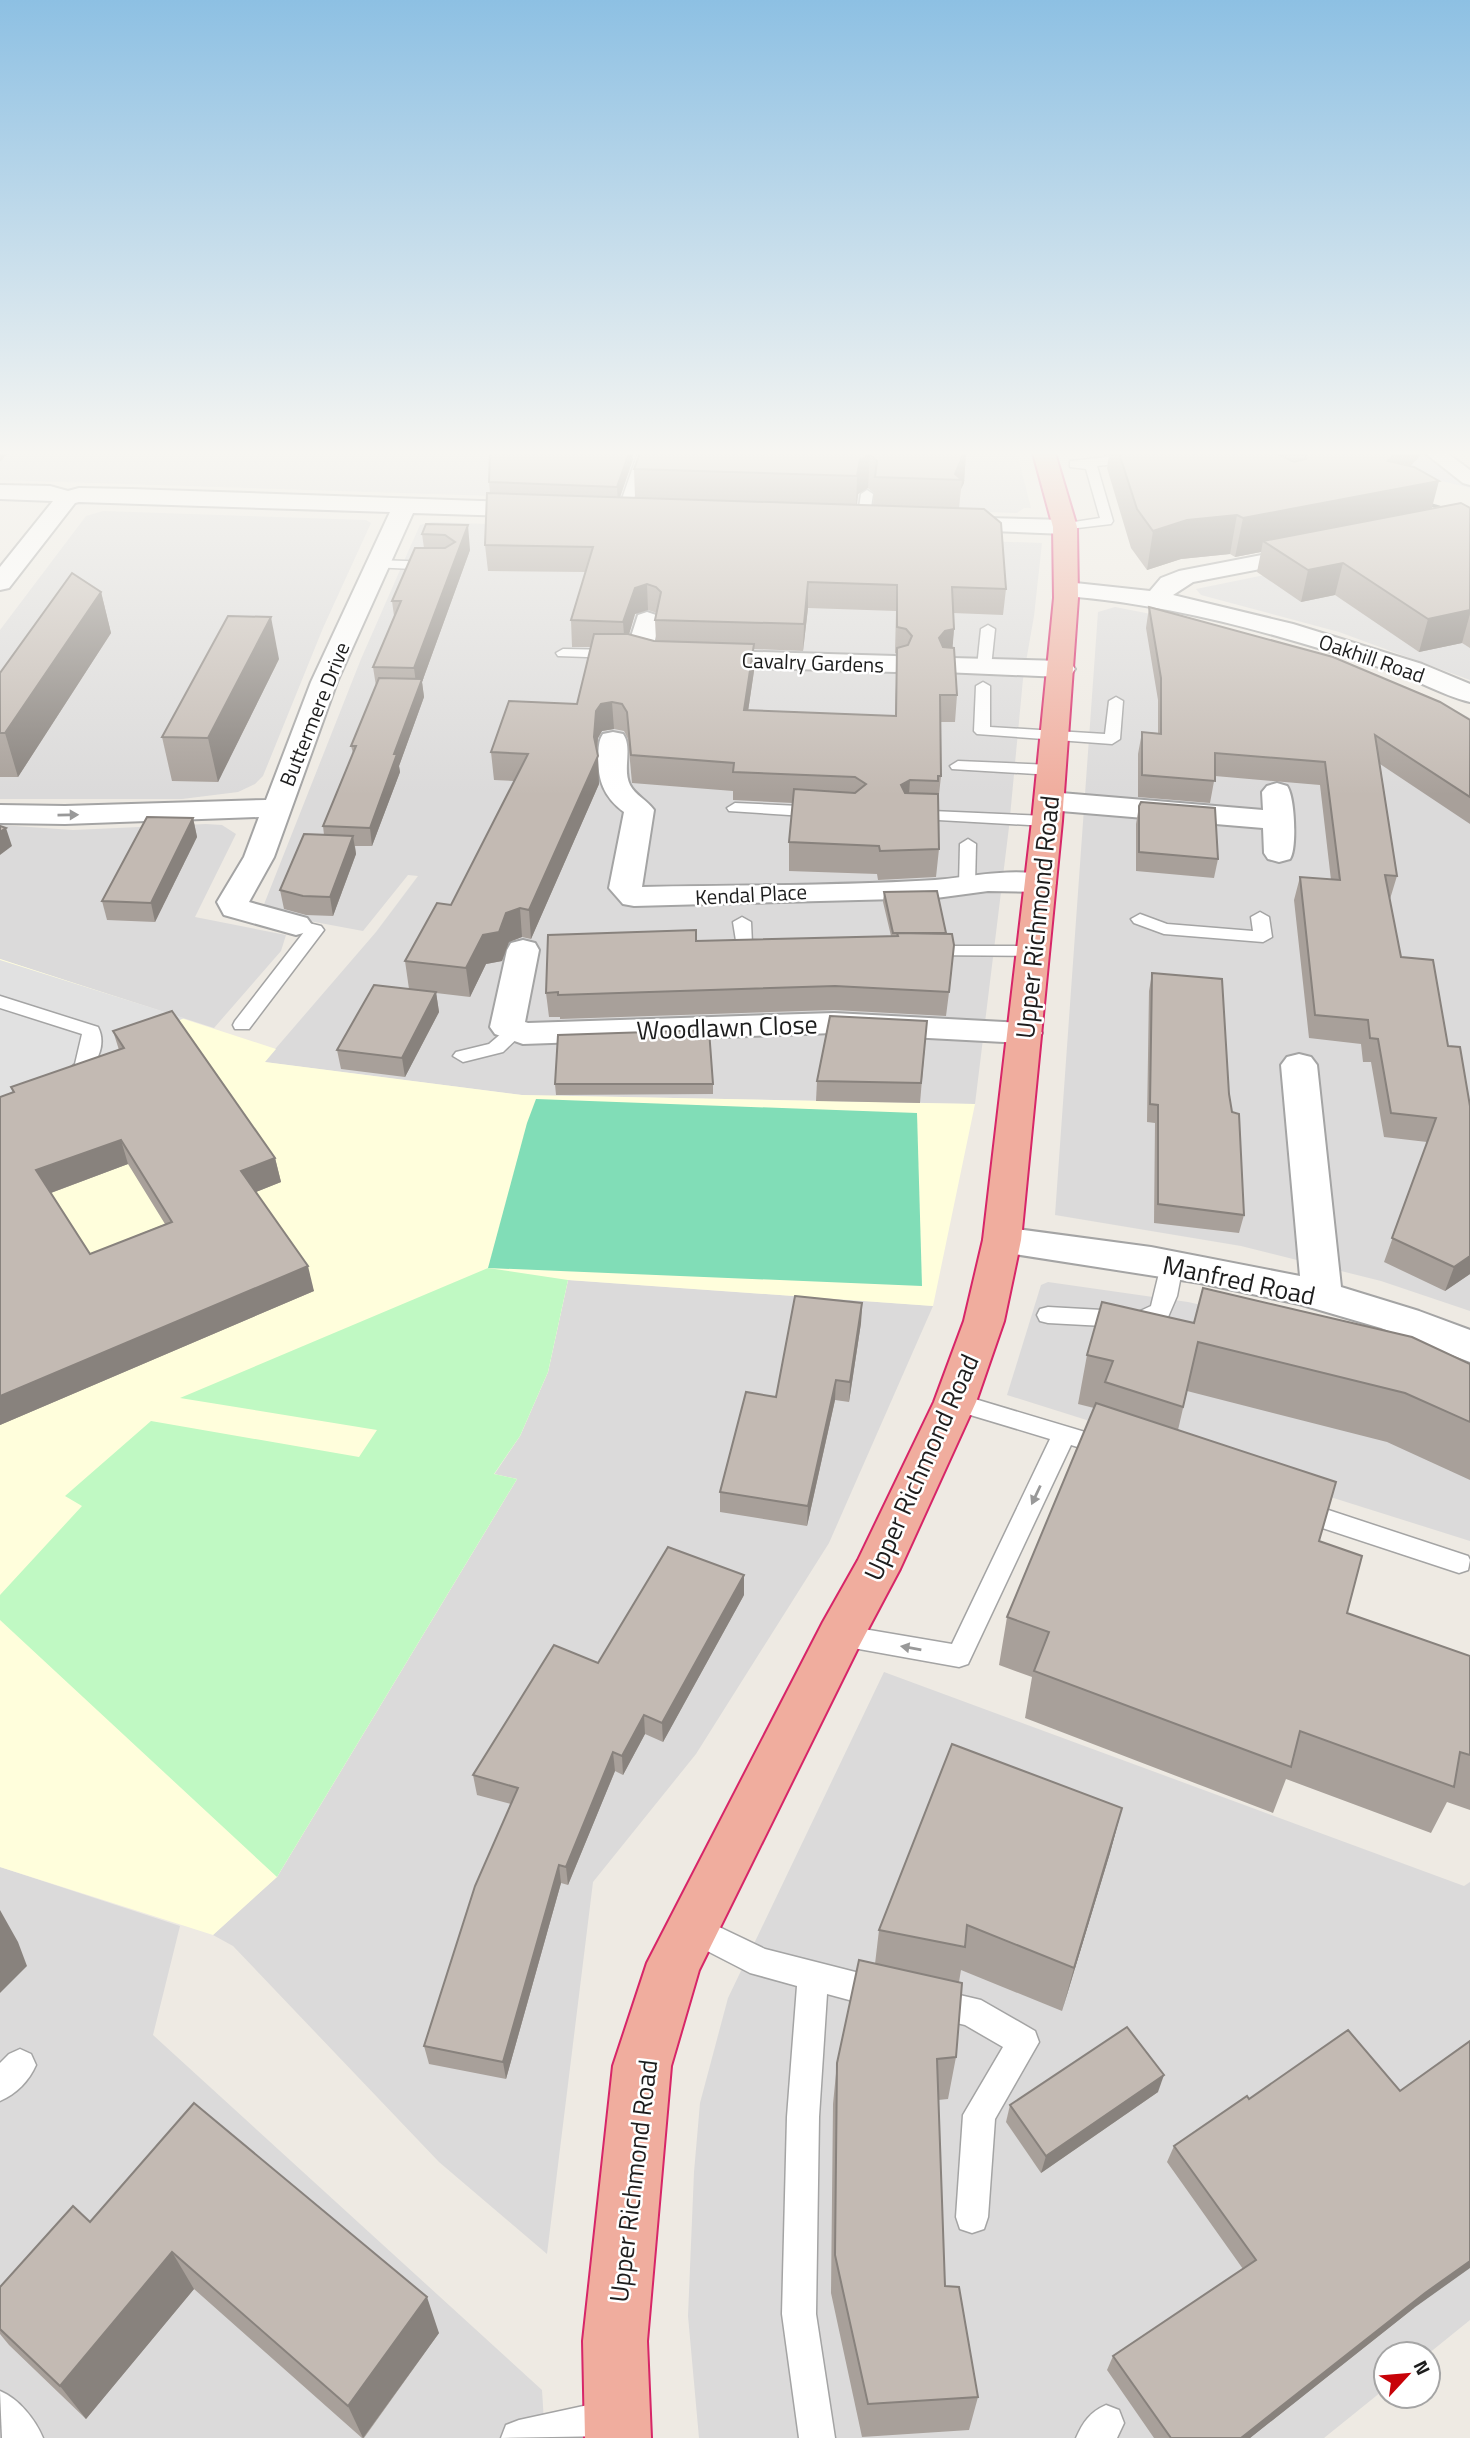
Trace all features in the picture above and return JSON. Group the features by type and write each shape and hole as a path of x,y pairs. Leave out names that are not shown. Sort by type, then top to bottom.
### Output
{"highway":[{"name":"Upper Richmond Road","path":"617,2427 615,2341 642,2066 674,1963 877,1569 955,1402 984,1321 1002,1240 1034,951 1062,669 1066,567"}],"street":[{"path":"0,583 13,567"},
{"name":"Buttermere Drive","path":"296,925 248,913 235,908 233,902 259,857 324,682 376,567"},
{"path":"1159,598 1161,591 1172,581 1235,567"},
{"name":"Oakhill Road","path":"1066,589 1159,598 1325,641 1417,672 1470,694"},
{"path":"639,652 647,620"},
{"name":"Cavalry Gardens","path":"639,652 655,657 895,664"},
{"path":"952,666 983,676 1062,669"},
{"name":"Kendal Place","path":"613,740 613,781 620,797 639,810 625,888 634,897 936,889 988,882 1040,883"},
{"path":"1049,797 1278,806 1279,853"},
{"name":"Buttermere Drive","path":"0,814 65,815 276,808"},
{"path":"516,1031 508,1027 523,950"},
{"name":"Woodlawn Close","path":"516,1031 523,1034 834,1023 1025,1033"},
{"path":"1299,1065 1322,1296"},
{"name":"Manfred Road","path":"1002,1240 1172,1265 1322,1296 1395,1318 1470,1347"}],"lane":[{"path":"988,629 983,676 982,731 1112,739 1116,701"},
{"path":"563,653 623,655 639,652"},
{"path":"958,766 1049,797"},
{"path":"908,815 1049,797"},
{"path":"735,808 841,813"},
{"path":"967,885 968,844"},
{"path":"1140,919 1164,929 1263,937 1260,917"},
{"path":"742,922 744,949 784,950"},
{"path":"242,1025 315,930 296,925"},
{"path":"905,950 1034,951"},
{"path":"0,1002 91,1031 91,1054 75,1077 50,1086"},
{"path":"463,1056 496,1048 516,1031"},
{"path":"1048,1315 1141,1320 1160,1311 1167,1296 1172,1265"},
{"path":"955,1402 1131,1455"},
{"path":"841,1636 959,1656 1065,1433"},
{"path":"1275,1503 1459,1563"},
{"path":"692,1928 761,1963 887,1995 970,2011 1024,2042 979,2115 972,2217"},
{"path":"813,1975 803,2117 799,2314 817,2438"},
{"path":"0,2409 25,2438"},
{"path":"519,2438 617,2427"}],"shaded area":[{"path":"48,567 351,567 263,776 255,784 238,792 182,799 0,799 0,630"},
{"path":"402,567 1039,567 1023,679 1009,827 975,1104 522,1095 264,1062 376,932 418,876 408,875 363,931 261,912 361,659"},
{"path":"1305,567 1470,567 1470,680 1339,632 1201,595 1196,589"},
{"path":"1115,607 1151,614 1443,704 1470,718 1470,1311 1381,1281 1241,1246 1055,1215 1098,612"},
{"path":"0,825 73,830 222,825 236,834 195,917 286,935 281,951 214,1028 0,959"},
{"path":"0,959 276,1049 265,1062 522,1095 975,1104 933,1306 568,1280 548,1372 520,1436 494,1474 517,1479 277,1877 213,1935 0,1867"},
{"path":"0,960 184,1018 95,1062 0,1119"},
{"path":"568,1280 933,1306 829,1543 696,1754 593,1882 547,2254 439,2162 233,1946 213,1935 277,1877 517,1479 494,1475 520,1436 548,1372"},
{"path":"1048,1282 1188,1302 1316,1331 1470,1386 1470,1541 1007,1395 1041,1285"},
{"path":"884,1672 1464,1886 1470,1882 1470,2320 1442,2343 1442,2340 1372,2340 1372,2399 1324,2438 699,2438 688,2316 694,2172 700,2103 728,1998"},
{"path":"0,1867 180,1926 153,2035 542,2390 545,2438 0,2438"}],"green space":[{"path":"536,1099 917,1113 922,1286 488,1268 527,1123"},
{"path":"488,1268 568,1280 548,1372 520,1436 494,1474 517,1479 277,1877 0,1620 0,1595 82,1506 65,1496 151,1421 359,1457 377,1430 180,1398"}],"building":[{"path":"407,567 452,567 414,668 373,667 401,601 392,601"},
{"path":"587,567 1004,567 1006,589 952,587 954,629 945,631 939,638 943,647 954,648 957,695 940,695 941,776 938,776 938,781 910,780 901,785 905,793 938,794 939,849 880,851 879,846 789,842 794,789 855,793 866,784 855,777 733,772 734,763 631,755 627,712 622,704 601,704 596,711 594,737 598,756 529,910 520,908 506,913 499,932 483,935 466,968 405,961 437,903 451,905 528,754 491,752 509,701 577,704 594,634 628,634 654,641 754,644 744,710 896,716 897,648 908,645 912,636 906,629 897,627 897,585 808,582 804,624 655,620 661,592 647,584 635,588 623,622 571,620"},
{"path":"1303,567 1324,567 1308,570"},
{"path":"1349,567 1470,567 1470,610 1428,619"},
{"path":"72,573 101,592 5,733 0,733 0,673"},
{"path":"1149,607 1333,657 1440,702 1470,720 1470,797 1375,735 1397,876 1385,875 1401,957 1433,960 1448,1046 1460,1047 1470,1106 1470,1256 1454,1267 1392,1238 1436,1118 1391,1113 1378,1039 1370,1038 1368,1020 1315,1015 1300,877 1340,880 1325,762 1215,753 1215,781 1142,775 1142,732 1161,734 1161,678"},
{"path":"228,616 271,617 208,738 162,737"},
{"path":"379,678 422,679 370,828 323,826 356,746 351,746"},
{"path":"1141,802 1215,808 1218,859 1139,852"},
{"path":"147,817 193,818 151,903 102,901"},
{"path":"304,834 353,836 330,897 303,896 280,890"},
{"path":"937,891 946,933 893,933 884,892"},
{"path":"696,930 696,941 898,936 897,933 952,934 954,945 949,992 835,986 558,995 558,992 546,993 548,935"},
{"path":"1152,973 1222,979 1229,1094 1232,1112 1239,1114 1244,1215 1158,1204 1158,1105 1150,1104"},
{"path":"374,985 436,992 402,1058 337,1050"},
{"path":"172,1011 275,1158 241,1171 308,1266 0,1396 0,1097 14,1092 11,1087 124,1048 113,1031","holes":["121,1140 172,1222 90,1254 36,1170"]},
{"path":"830,1016 927,1021 921,1083 817,1081"},
{"path":"709,1030 713,1084 555,1084 558,1035"},
{"path":"1203,1288 1412,1337 1470,1364 1470,1422 1405,1393 1198,1342 1183,1407 1105,1382 1113,1361 1087,1355 1102,1302 1194,1323"},
{"path":"795,1296 862,1303 850,1382 836,1380 808,1506 720,1492 746,1392 776,1397"},
{"path":"1096,1403 1336,1482 1319,1541 1362,1556 1347,1613 1470,1656 1470,1755 1460,1752 1454,1787 1300,1731 1291,1767 1034,1671 1049,1632 1007,1617"},
{"path":"668,1547 744,1575 662,1723 644,1715 622,1756 613,1752 566,1867 559,1865 503,2062 424,2046 475,1886 518,1788 473,1775 554,1645 598,1663"},
{"path":"952,1744 1122,1808 1074,1968 967,1925 965,1947 879,1930"},
{"path":"859,1960 962,1983 956,2057 937,2059 945,2286 959,2287 978,2397 868,2404 835,2255 837,2063"},
{"path":"1127,2027 1164,2075 1046,2156 1010,2105"},
{"path":"1348,2030 1400,2091 1470,2041 1470,2261 1425,2293 1241,2438 1171,2438 1113,2356 1256,2260 1174,2146 1247,2096 1249,2099"},
{"path":"194,2103 427,2297 348,2406 172,2252 60,2386 0,2329 0,2287 73,2206 90,2222"}]}
